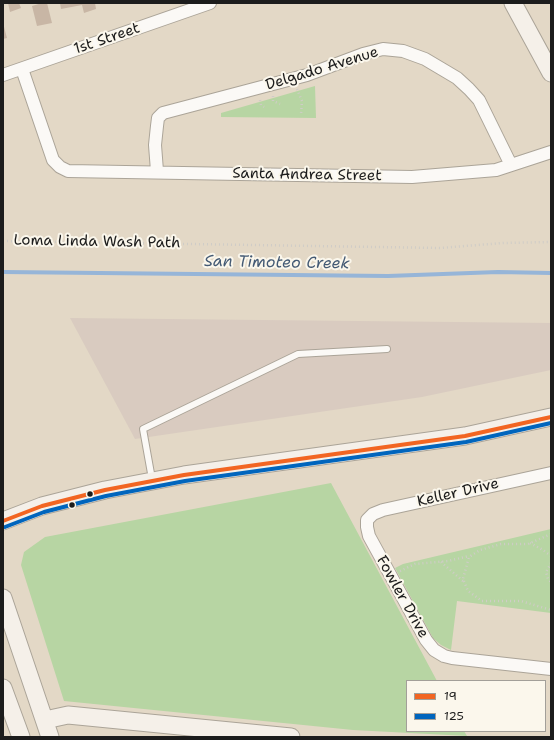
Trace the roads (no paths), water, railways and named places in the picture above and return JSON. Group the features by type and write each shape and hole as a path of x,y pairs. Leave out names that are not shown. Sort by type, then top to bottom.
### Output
{"main road":[{"path":"513,3 549,63"},
{"path":"3,520 42,506 105,490 152,481 465,436 551,417"},
{"path":"3,598 50,737"},
{"path":"3,689 20,737"},
{"path":"45,720 68,716 291,737"}],"street":[{"name":"1st Street","path":"3,75 210,3"},
{"name":"Delgado Avenue","path":"157,171 155,145 156,126 158,118 163,113 306,75 363,54 383,49 403,51 425,59 457,78 469,88 479,100 511,166"},
{"name":"Santa Andrea Street","path":"22,69 53,160 60,167 68,171 157,171 412,177 452,175 496,170 551,152"},
{"name":"Keller Drive","path":"367,520 373,514 383,510 551,473"},
{"name":"Fowler Drive","path":"367,520 369,536 426,640 434,650 452,658 551,669"}],"lane":[{"path":"152,481 143,429 298,354 387,349"}],"waterway":[{"name":"San Timoteo Creek","path":"3,272 388,276 498,272 551,273"}]}
